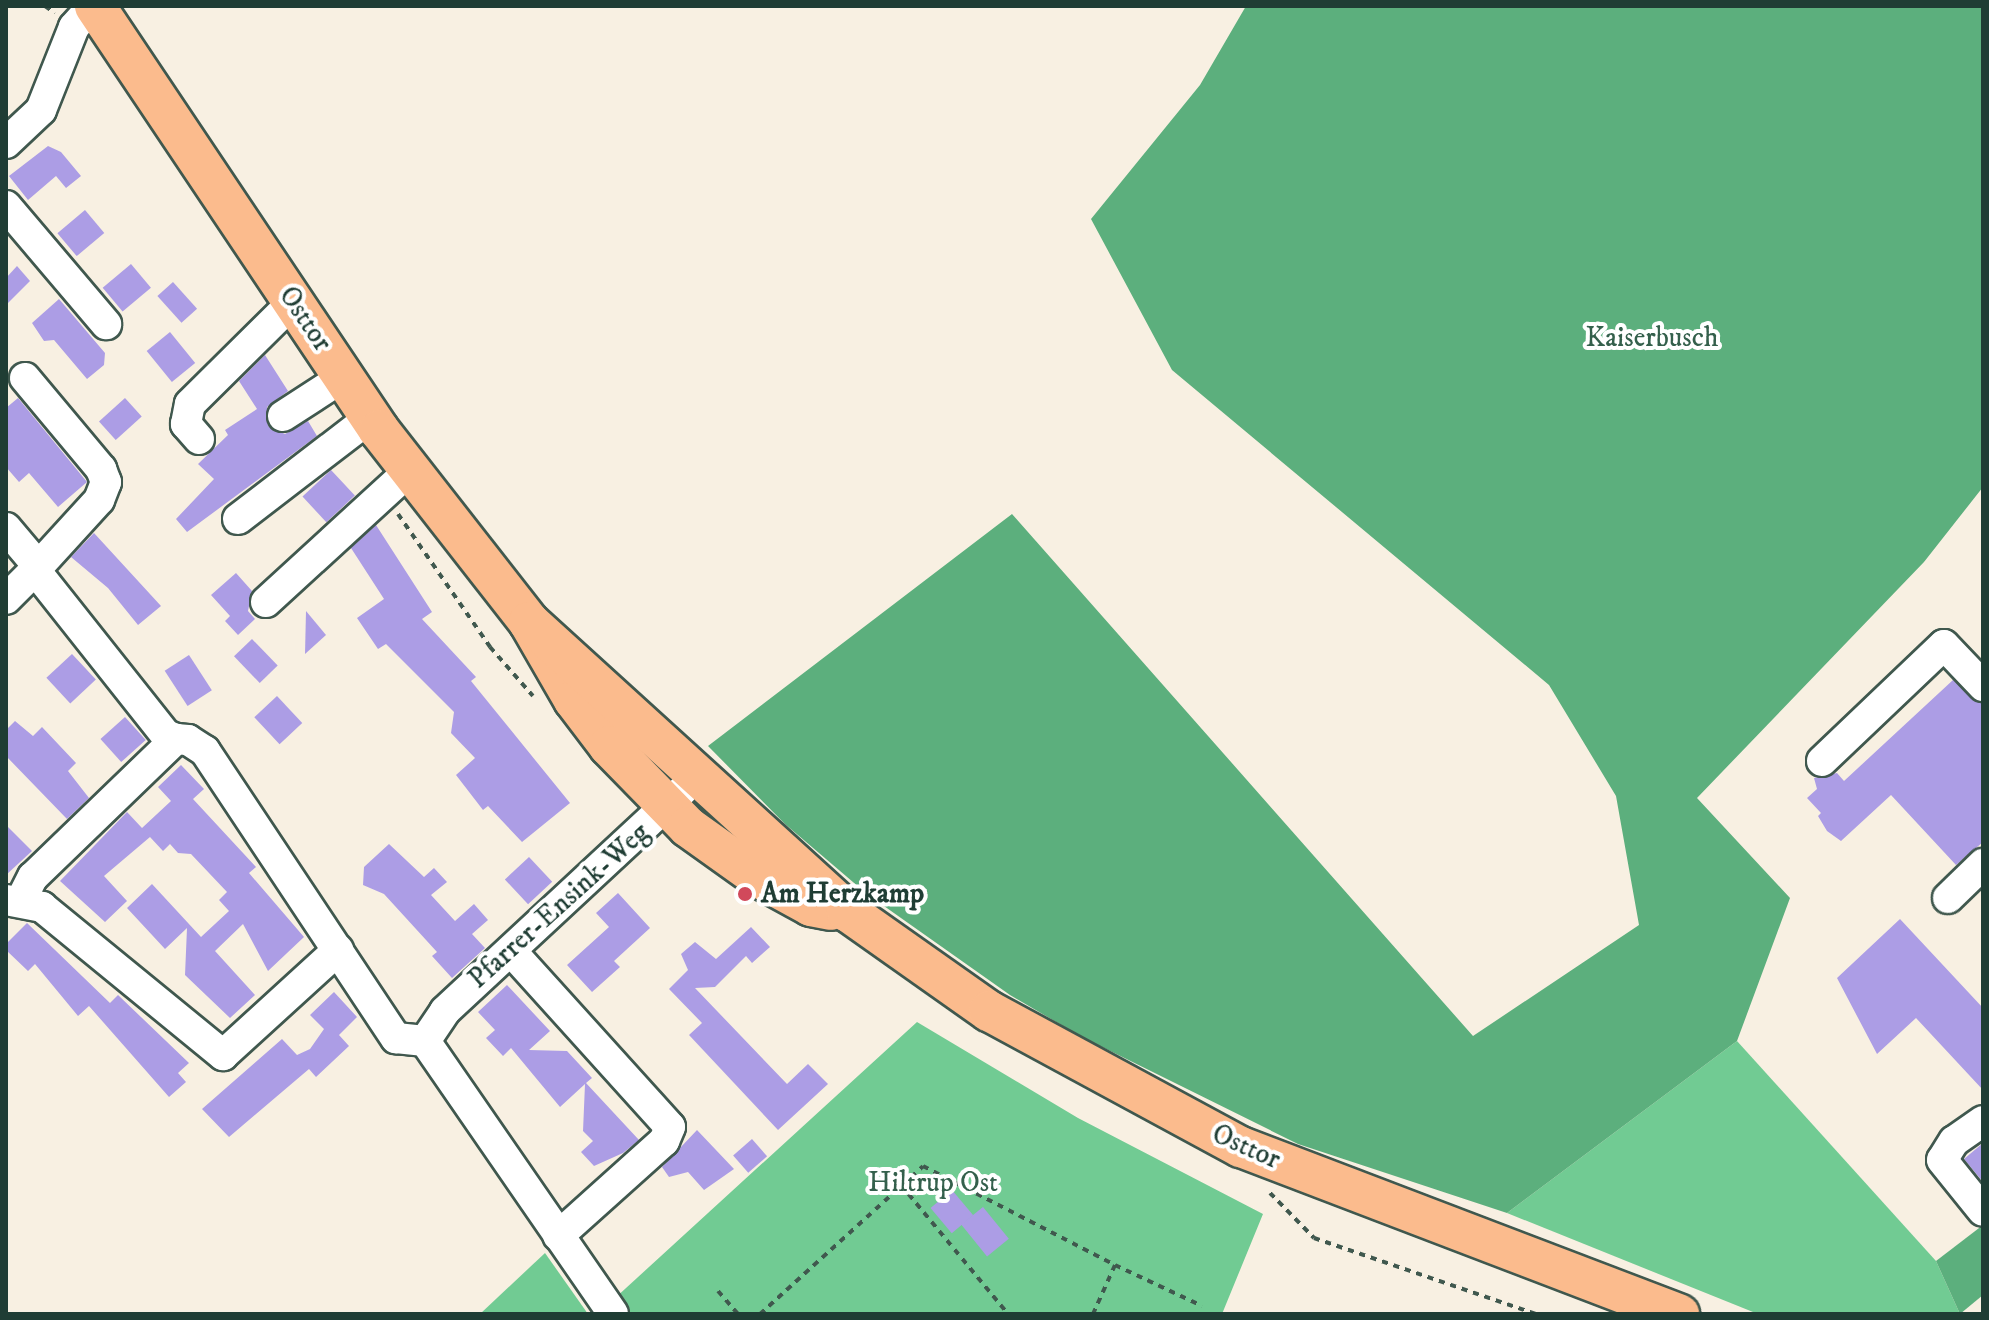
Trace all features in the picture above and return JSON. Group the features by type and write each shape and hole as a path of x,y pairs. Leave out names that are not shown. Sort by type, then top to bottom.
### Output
{"main road":[{"name":"Osttor","path":"94,6 371,417 529,622 590,723 667,807 758,877 811,906 847,911"},
{"name":"Osttor","path":"529,622 847,911 989,1011 1241,1147 1679,1314"}],"street":[{"path":"6,143 41,110 74,27 94,6"},
{"path":"6,206 106,324"},
{"path":"199,439 186,424 190,404 293,302"},
{"path":"282,410 339,370"},
{"path":"6,599 99,500 106,482 101,469 25,378"},
{"path":"238,519 371,417"},
{"path":"266,602 410,470"},
{"path":"6,528 166,735 205,751 396,1038 425,1041 613,1314"},
{"path":"1822,761 1944,645 1983,686"},
{"path":"176,739 33,877 13,901 42,907 223,1055 338,950"},
{"name":"Pfarrer-Ensink-Weg","path":"425,1041 445,1011 698,775"},
{"path":"1948,898 1983,864"},
{"path":"511,951 670,1127 664,1141 558,1236"},
{"path":"1983,1121 1954,1141 1942,1160 1983,1211"}],"path":[{"path":"760,1314 923,1166 1202,1306"},
{"path":"901,1185 1008,1314"},
{"path":"1093,1314 1115,1265"},
{"path":"718,1291 738,1314"}],"green space":[{"name":"Kaiserbusch","path":"1246,6 1983,6 1983,487 1924,562 1697,798 1790,898 1737,1041 1507,1213 1298,1144 1082,1037 1010,995 867,894 785,824 708,746 1012,514 1473,1036 1639,925 1616,796 1549,685 1172,370 1091,219 1200,85"},
{"name":"Hiltrup Ost","path":"917,1022 1078,1118 1263,1214 1222,1314 624,1314 614,1299"},
{"path":"1737,1041 1936,1261 1960,1314 1758,1314 1507,1213"},
{"path":"1983,1225 1983,1295 1960,1314 1936,1261"},
{"path":"545,1253 588,1314 480,1314"}],"building":[{"path":"48,146 61,152 81,176 66,188 56,176 28,200 9,176"},
{"path":"85,210 104,233 77,256 57,233"},
{"path":"131,264 151,288 123,312 103,288"},
{"path":"17,266 30,281 6,305 6,278"},
{"path":"173,282 197,309 181,323 157,296"},
{"path":"59,299 105,353 104,365 87,379 54,340 44,341 32,323"},
{"path":"170,332 195,363 172,382 147,351"},
{"path":"265,355 288,391 267,407 268,426 285,434 308,421 317,436 187,532 176,519 214,479 198,464 228,435 225,430 257,409 239,381"},
{"path":"18,398 87,482 58,507 29,473 19,482 6,467 6,408"},
{"path":"125,398 142,417 116,440 99,421"},
{"path":"331,470 355,496 326,522 302,497"},
{"path":"376,525 432,612 422,619 476,677 471,681 570,803 522,842 488,806 483,810 456,775 475,758 451,733 454,712 386,644 378,649 357,618 384,599 351,548"},
{"path":"94,533 161,606 138,625 108,588 71,557"},
{"path":"236,573 252,591 248,611 255,619 238,635 225,621 230,616 211,595"},
{"path":"306,611 326,635 305,654"},
{"path":"252,639 278,666 260,683 234,656"},
{"path":"72,654 96,680 70,703 46,678"},
{"path":"189,655 212,690 188,706 165,671"},
{"path":"1953,680 1983,704 1983,842 1956,865 1891,795 1841,841 1827,831 1818,816 1821,813 1807,798 1817,789 1814,778 1837,773 1844,781"},
{"path":"277,696 302,723 280,744 254,717"},
{"path":"125,717 146,740 121,762 100,739"},
{"path":"15,721 33,736 42,727 76,763 68,771 89,798 67,819 6,756 6,730"},
{"path":"181,765 204,789 193,799 256,867 249,873 304,937 268,971 243,924 215,951 255,995 230,1018 185,975 187,928 165,949 127,908 152,884 201,937 229,911 219,900 227,892 191,854 178,853 170,844 163,851 150,837 104,876 127,901 105,922 60,881 127,812 142,828 171,801 158,787"},
{"path":"6,825 32,851 6,875"},
{"path":"389,844 424,877 434,868 447,882 431,895 455,921 474,904 488,920 472,934 485,948 452,978 432,956 437,952 384,894 363,885 364,867"},
{"path":"529,857 552,882 528,904 505,880"},
{"path":"618,893 650,928 614,961 620,967 592,992 567,965 609,927 596,913"},
{"path":"1900,919 1983,1008 1983,1090 1916,1018 1877,1054 1837,978"},
{"path":"27,923 110,1003 118,995 189,1063 178,1073 186,1082 169,1097 89,1006 78,1016 35,964 28,971 6,950 6,944"},
{"path":"751,927 770,947 752,963 746,956 715,987 695,988 787,1084 808,1064 828,1084 778,1130 689,1035 702,1023 669,989 688,970 681,954 695,942 716,959"},
{"path":"507,985 550,1031 529,1050 567,1051 592,1078 586,1083 639,1140 623,1153 594,1166 581,1152 593,1141 583,1131 585,1084 560,1107 511,1048 503,1056 486,1038 495,1030 478,1012"},
{"path":"334,992 357,1017 339,1035 349,1046 316,1077 309,1069 229,1137 202,1109 282,1039 297,1055 310,1049 324,1029 310,1015"},
{"path":"697,1130 734,1169 704,1190 688,1172 669,1177 662,1167"},
{"path":"752,1139 767,1156 748,1173 733,1155"},
{"path":"1983,1143 1983,1182 1964,1159"},
{"path":"952,1190 973,1215 952,1233 931,1208"},
{"path":"983,1207 1009,1239 987,1256 961,1225"}],"place":[{"name":"Am Herzkamp","path":"745,894"}]}
